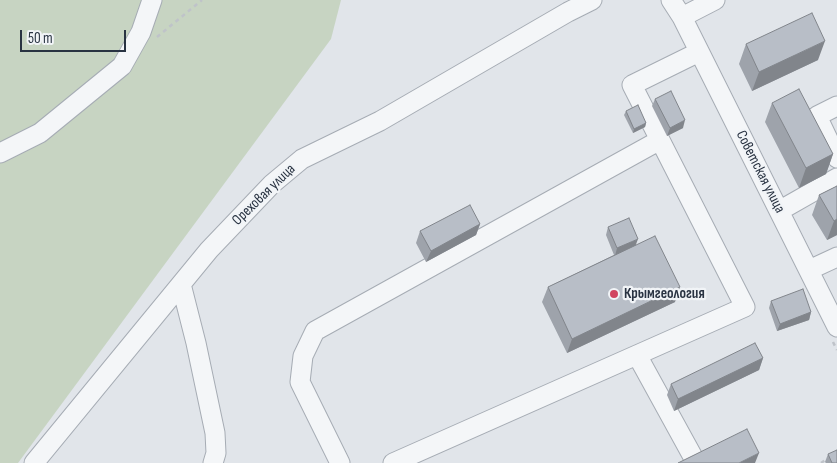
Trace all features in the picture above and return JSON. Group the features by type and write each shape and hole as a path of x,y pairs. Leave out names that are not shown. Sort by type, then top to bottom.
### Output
{"street":[{"path":"0,153 40,133 122,66 141,32 152,0"},
{"name":"Ореховая улица","path":"34,463 209,250 272,184 302,158 380,121 592,0"},
{"name":"Советская улица","path":"671,0 682,17 837,327"},
{"path":"682,17 715,0"},
{"path":"394,463 744,307 632,84 699,52"},
{"path":"837,106 816,116 837,158"},
{"path":"340,463 300,382 303,356 315,331 660,140"},
{"path":"779,211 837,178"},
{"path":"809,270 837,257"},
{"path":"181,284 196,343 215,434 216,453 213,463"},
{"path":"637,354 693,457"}],"path":[{"path":"152,42 202,0"},
{"path":"821,463 832,455"}],"green space":[{"path":"0,0 341,0 331,39 18,463 0,463"}],"building":[{"path":"812,13 825,41 759,72 746,44"},
{"path":"799,89 833,154 806,168 772,103"},
{"path":"671,91 685,120 670,128 655,99"},
{"path":"638,105 646,123 634,129 626,111"},
{"path":"837,186 837,219 834,221 819,195"},
{"path":"470,205 480,224 431,251 420,231"},
{"path":"629,218 638,239 617,248 608,227"},
{"name":"Крымгеология","path":"655,236 680,287 572,339 548,287"},
{"path":"803,289 811,312 780,324 771,301"},
{"path":"755,343 763,358 678,399 671,384"},
{"path":"747,429 759,453 739,463 678,463"},
{"path":"837,450 837,463 832,463 828,454"}],"place":[{"name":"Крымгеология","path":"614,294"}]}
